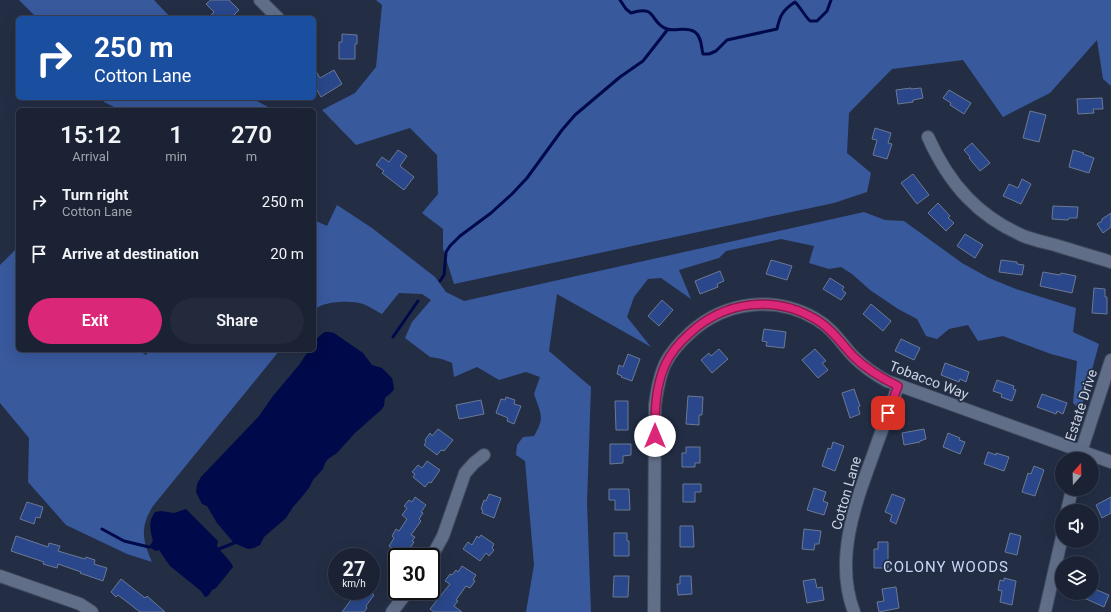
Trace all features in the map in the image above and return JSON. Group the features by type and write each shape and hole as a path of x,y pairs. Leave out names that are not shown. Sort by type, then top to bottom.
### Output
{"street":[{"path":"260,0 276,16"},
{"path":"928,137 937,156 960,190 988,216 1002,226 1028,238 1111,262"},
{"name":"Tobacco Way","path":"654,612 655,405 657,390 666,363 684,339 701,324 721,312 749,304 779,305 793,308 818,320 833,332 852,355 876,375 898,386 1072,452"},
{"name":"Estate Drive","path":"1081,452 1111,360"},
{"name":"Cotton Lane","path":"854,612 848,589 846,570 846,547 849,529 860,489 898,386"},
{"path":"436,548 442,536 465,473 484,455"},
{"name":"Tobacco Way","path":"1099,459 1111,462"},
{"path":"1045,612 1060,548"},
{"path":"0,576 80,604 92,612"},
{"path":"392,612 401,600"}],"shaded area":[{"path":"19,0 154,0 169,16 35,16"},
{"path":"376,0 1111,0 1111,86 1103,79 1097,40 1050,93 1003,117 963,60 892,69 849,113 847,153 871,173 867,192 834,203 454,284 443,249 443,229 422,213 438,194 437,155 410,128 356,145 322,110 355,93 376,67 382,5"},
{"path":"102,100 255,100 270,108 116,108"},
{"path":"337,205 372,228 435,277 446,292 464,301 864,212 885,220 904,221 962,263 989,278 1016,289 1076,308 1073,332 1099,344 1081,410 1073,403 1077,361 1051,354 1003,336 978,341 968,325 949,329 937,339 926,336 917,319 898,309 870,290 852,274 841,267 829,269 809,263 814,246 781,239 726,251 719,258 679,270 691,299 661,278 648,279 634,297 627,317 651,347 557,294 549,351 591,387 587,502 591,612 526,612 534,565 525,461 516,455 517,445 523,437 534,436 540,425 541,416 534,394 540,377 526,372 499,380 477,367 454,377 452,363 442,359 430,357 405,338 412,322 431,300 422,294 399,293 382,314 365,305 352,302 330,303 316,308 316,221 327,226"},
{"path":"16,249 16,352 141,352 146,355 148,352 278,352 153,506 144,527 144,540 152,562 127,554 66,525 28,482 29,438 0,403 0,265"},
{"path":"325,332 334,333 363,353 372,365 382,368 392,378 394,389 385,398 384,406 381,410 355,433 337,453 328,459 323,469 313,480 309,488 286,518 264,537 260,545 248,549 234,543 217,523 207,506 202,504 196,492 197,484 201,477 259,416 308,352 316,352 316,340"},
{"path":"186,509 218,541 217,546 233,567 216,588 205,597 201,591 170,566 159,550 156,551 149,547 153,541 150,526 151,519 155,512 161,511 174,513"}],"building":[{"path":"211,0 229,0 239,10 233,16 211,16 214,12 206,4"},
{"path":"342,34 357,35 357,44 355,44 355,59 339,59 339,42 342,42"},
{"path":"334,70 342,84 321,97 316,88 316,71 320,78"},
{"path":"921,88 923,98 913,100 913,102 898,104 896,90"},
{"path":"949,90 971,103 964,114 950,105 951,103 943,98"},
{"path":"1102,98 1103,109 1093,109 1094,113 1078,114 1077,99"},
{"path":"1030,111 1046,115 1039,142 1023,138"},
{"path":"875,128 891,133 888,143 892,144 887,159 873,155 877,140 872,139"},
{"path":"972,143 990,163 980,171 964,150"},
{"path":"398,150 407,156 400,166 414,177 404,190 382,173 384,171 376,165 382,157 389,162"},
{"path":"1073,150 1094,158 1089,173 1069,167"},
{"path":"913,174 929,195 917,204 901,183"},
{"path":"1022,179 1031,184 1021,204 1003,196 1009,184 1018,188"},
{"path":"938,203 950,216 948,218 954,223 946,231 928,213"},
{"path":"1053,206 1078,207 1077,218 1069,218 1068,220 1052,219"},
{"path":"1111,213 1111,227 1103,233 1097,224"},
{"path":"965,234 983,245 975,258 957,246"},
{"path":"771,260 792,266 787,280 766,274"},
{"path":"1001,260 1017,262 1017,264 1024,265 1022,275 999,272"},
{"path":"720,271 724,281 717,284 718,287 700,294 695,281"},
{"path":"1043,272 1076,276 1072,293 1040,286"},
{"path":"830,278 844,287 842,290 846,293 841,300 823,289"},
{"path":"1094,288 1105,289 1105,297 1107,297 1107,314 1092,313"},
{"path":"662,300 673,310 659,326 648,316"},
{"path":"871,304 891,321 883,331 863,314"},
{"path":"764,329 786,332 784,348 766,346 767,342 762,341"},
{"path":"901,339 920,348 914,360 895,351"},
{"path":"719,349 728,359 712,373 701,360 709,353 711,356"},
{"path":"815,349 826,361 822,363 828,370 818,378 802,360"},
{"path":"628,354 640,359 632,381 617,374 619,365 623,367"},
{"path":"945,363 969,372 966,382 960,379 959,382 941,375"},
{"path":"997,380 1014,386 1013,389 1016,390 1012,401 1001,397 1002,394 993,391"},
{"path":"854,389 860,406 858,407 860,414 850,418 842,393"},
{"path":"1042,394 1067,403 1063,414 1057,411 1056,414 1037,407"},
{"path":"688,396 703,397 702,415 699,415 699,425 686,424"},
{"path":"506,397 515,400 514,404 521,406 514,424 507,421 508,418 496,413 501,399 505,400"},
{"path":"481,400 484,414 459,419 456,405"},
{"path":"615,401 628,401 628,430 616,430"},
{"path":"438,429 453,440 444,451 441,450 437,455 424,445 426,442 425,440 430,433 432,436"},
{"path":"924,429 926,439 920,442 904,445 902,433"},
{"path":"948,433 965,442 960,454 943,447"},
{"path":"833,442 844,446 835,471 822,466 828,448 831,449"},
{"path":"610,444 631,444 631,455 623,456 623,463 610,464"},
{"path":"686,447 700,447 700,463 695,463 695,467 682,467 682,453 686,453"},
{"path":"988,452 1009,457 1004,471 984,464"},
{"path":"427,461 440,470 431,483 429,482 425,487 413,477 415,474 412,472 418,465 422,468"},
{"path":"1034,466 1044,470 1035,496 1022,492 1028,473 1031,474"},
{"path":"683,484 701,484 701,492 695,492 695,502 683,502"},
{"path":"814,488 826,492 823,501 828,503 824,515 807,510"},
{"path":"609,489 629,489 630,510 615,510 615,500 609,500"},
{"path":"489,494 501,498 494,518 482,513 483,510 481,509 484,500 486,501"},
{"path":"892,494 905,499 896,524 890,521 892,515 885,512"},
{"path":"415,497 426,505 421,512 423,513 419,519 421,521 411,535 415,537 412,541 414,542 410,548 392,548 389,546 394,538 392,536 396,529 399,531 407,519 402,515 407,508 404,506 409,500 412,502"},
{"path":"1111,497 1111,513 1102,518 1098,504"},
{"path":"27,502 43,507 40,518 36,517 34,524 20,519"},
{"path":"680,526 693,526 694,547 680,547"},
{"path":"804,529 821,531 819,544 815,544 814,550 802,549"},
{"path":"614,533 627,533 627,541 629,541 629,556 614,556"},
{"path":"1010,533 1021,536 1017,555 1005,552"},
{"path":"481,535 494,544 492,548 494,550 489,556 486,553 480,561 463,549 468,542 472,545 477,536 479,538"},
{"path":"16,536 48,547 49,543 60,546 58,551 85,559 86,557 95,560 94,564 107,568 103,581 58,564 57,568 43,564 44,562 11,551"},
{"path":"878,542 888,542 888,568 874,568 874,549 878,549"},
{"path":"462,566 476,575 473,580 475,581 470,588 466,586 456,600 458,601 454,606 462,612 434,612 430,609 437,600 440,600 440,596 450,584 445,581 450,574 452,575 456,570 458,572"},
{"path":"614,576 629,576 628,597 613,597"},
{"path":"680,576 691,576 692,594 678,595 677,584 680,584"},
{"path":"1004,578 1016,581 1012,605 1000,602 1002,591 998,590 1000,580 1004,581"},
{"path":"121,579 145,598 147,596 165,612 140,612 118,595 116,597 111,592"},
{"path":"815,579 817,588 822,587 824,600 807,603 803,581"},
{"path":"896,587 899,608 879,612 877,602 884,601 882,589"},
{"path":"1099,591 1109,595 1104,607 1088,600 1099,600"},
{"path":"351,600 370,600 364,612 342,612"}],"waterway":[{"path":"620,0 626,9 631,13 640,11 650,13 661,26 667,29 688,29 695,32 700,39 703,54 709,54 716,51 727,40 777,29 779,20 783,13 795,2 810,21 817,21 827,11 831,0"},
{"path":"440,281 444,275 446,252 450,246 460,236 491,213 512,194 527,178 562,130 575,115 620,77 643,61 668,29"},
{"path":"393,337 418,301"},
{"path":"102,529 124,541 149,547"},
{"path":"219,549 234,543"}],"district":[{"name":"COLONY WOODS","path":"946,567"}],"route":[{"path":"655,436 655,405 657,390 666,363 675,349 696,328 707,320 721,312 749,304 779,305 793,308 818,320 833,332 852,355 864,366 876,375 898,386 888,413"}]}
